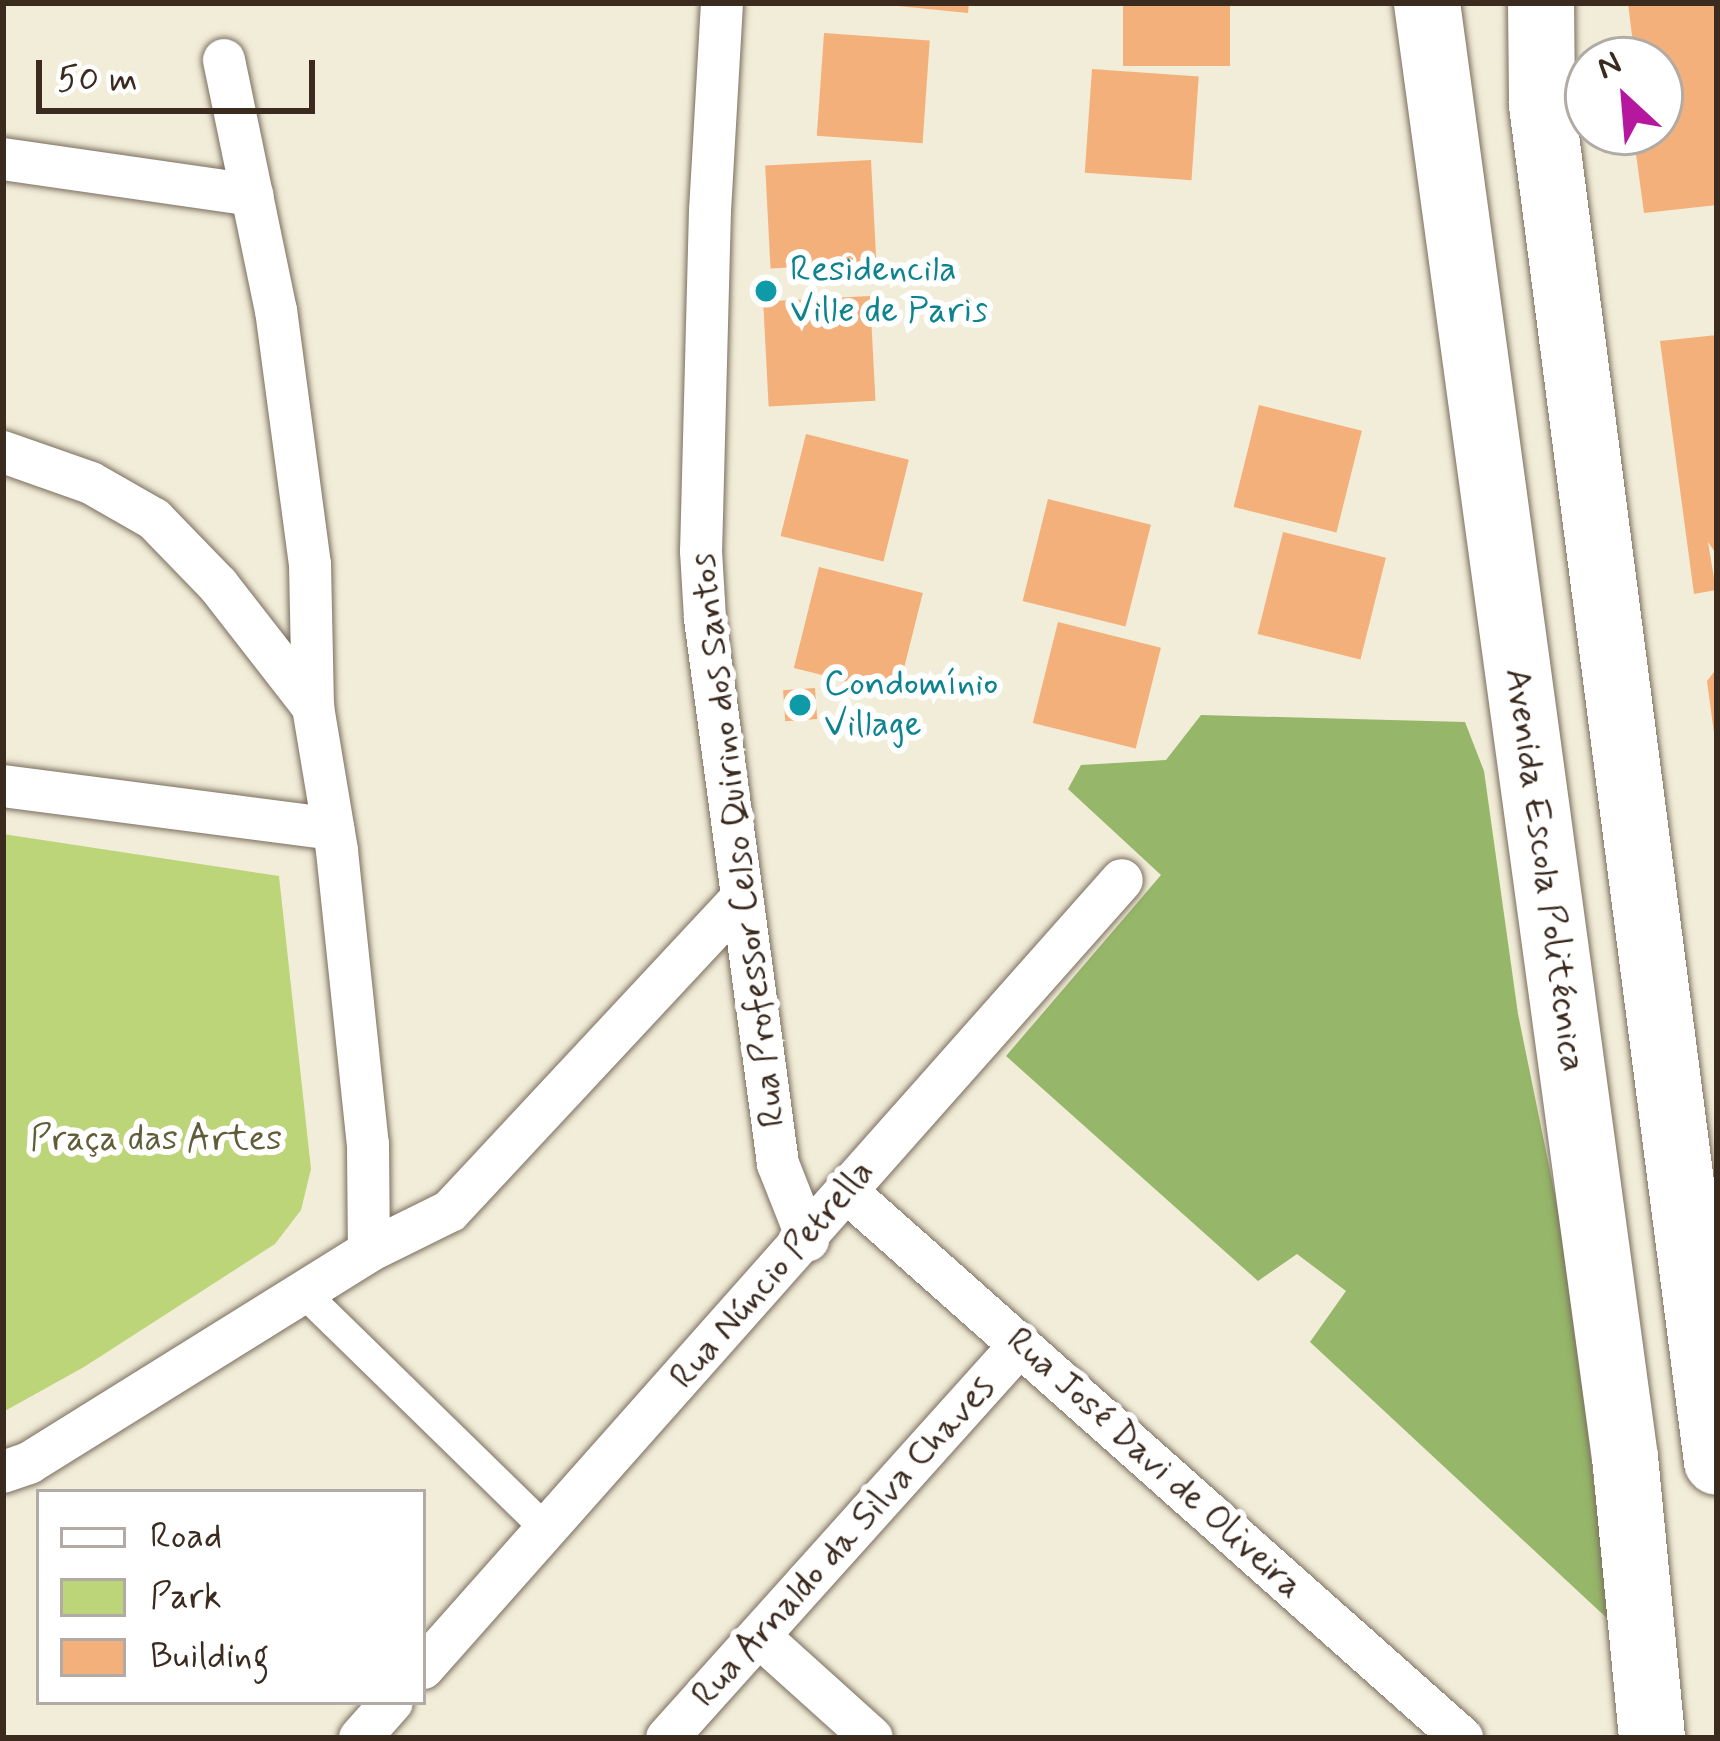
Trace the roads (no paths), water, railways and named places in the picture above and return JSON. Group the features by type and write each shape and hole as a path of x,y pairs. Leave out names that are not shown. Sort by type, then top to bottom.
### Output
{"highway":[{"name":"Avenida Escola Politécnica","path":"1427,3 1625,1457 1652,1738"},
{"path":"1541,3 1542,105 1717,1462"}],"street":[{"name":"Rua Professor Celso Quirino dos Santos","path":"722,3 701,551 778,1164 808,1240"},
{"path":"224,60 276,310 310,564 314,707 333,829 368,1144 369,1251"},
{"path":"3,159 252,195"},
{"path":"3,452 91,483 154,519 218,585 314,707"},
{"path":"3,786 333,829"},
{"name":"Rua Núncio Petrella","path":"426,1665 808,1240 1122,880"},
{"path":"3,1472 28,1463 369,1251 450,1211 742,898"},
{"name":"Rua José Davi de Oliveira","path":"846,1191 1462,1738"},
{"path":"305,1294 547,1530"},
{"name":"Rua Arnaldo da Silva Chaves","path":"667,1738 1020,1345"},
{"path":"761,1638 872,1738"},
{"path":"360,1738 389,1705"}],"place":[{"name":"Residencila Ville de Paris","path":"766,291"},
{"name":"Condomínio Village","path":"800,705"}],"park label":[{"name":"Praça das Artes","path":"156,1140"}]}
